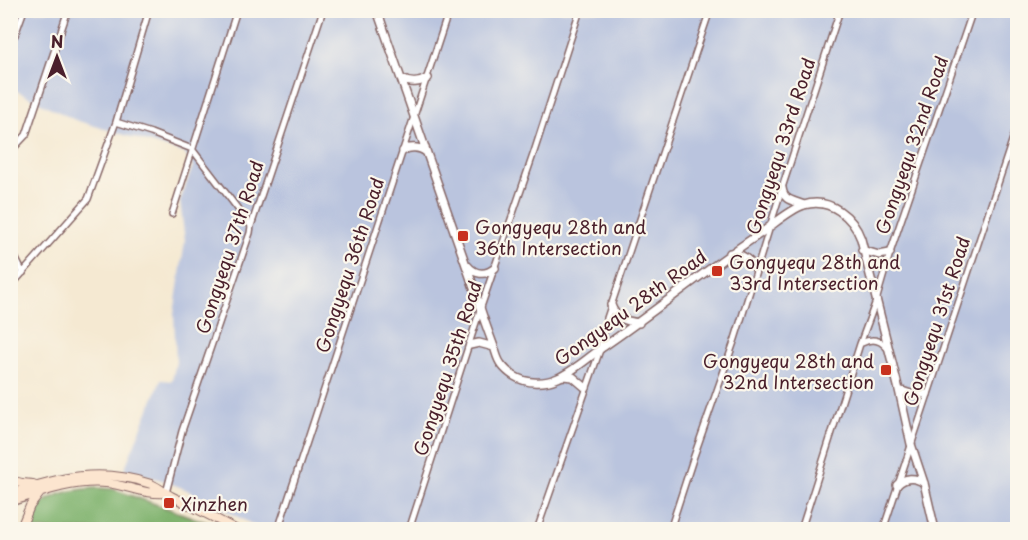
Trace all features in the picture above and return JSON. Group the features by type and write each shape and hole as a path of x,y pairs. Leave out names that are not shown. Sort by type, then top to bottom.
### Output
{"main road":[{"path":"10,494 83,475 120,476 154,485 237,530"},
{"path":"10,480 40,488"},
{"path":"10,502 40,488"},
{"path":"20,530 40,488"}],"street":[{"path":"10,41 15,35 24,10"},
{"path":"10,152 26,135 68,10"},
{"path":"10,287 88,199 116,122 149,10"},
{"path":"172,214 237,10"},
{"name":"Gongyequ 37th Road","path":"165,493 182,431 227,303 323,10"},
{"name":"Gongyequ 28th Road","path":"377,10 487,332 499,362 509,373 518,378 539,382 561,377 639,323 730,253 804,205"},
{"name":"Gongyequ 36th Road","path":"278,530 449,10"},
{"name":"Gongyequ 35th Road","path":"409,530 580,10"},
{"path":"537,530 600,350 611,305 710,10"},
{"name":"Gongyequ 33rd Road","path":"670,530 735,339 840,10"},
{"name":"Gongyequ 32nd Road","path":"801,530 890,253 973,10"},
{"path":"402,79 408,82 421,82 428,78"},
{"path":"116,122 192,149 251,226"},
{"name":"Gongyequ 31st Road","path":"883,530 1017,123"},
{"path":"403,151 412,148 426,152"},
{"path":"782,188 783,195 787,199 804,205 825,205 842,212 852,222 861,239 911,444 924,483 935,530"},
{"path":"10,247 23,273"},
{"path":"862,250 879,255 890,253"},
{"path":"730,253 744,257 756,269"},
{"path":"465,263 478,273 489,272 495,268"},
{"path":"611,305 622,319 639,323"},
{"path":"860,344 867,340 874,340 881,342 887,348"},
{"path":"470,345 479,343 494,347"},
{"path":"561,377 573,376 586,388"},
{"path":"899,390 911,394 927,394"},
{"path":"897,485 908,479 924,483"}],"shaded area":[{"path":"10,11 1017,11 1017,529 261,529 185,489 124,470 161,380 172,381 176,362 174,314 185,241 180,201 193,166 184,153 75,120 11,88"}],"green space":[{"path":"97,488 113,489 223,529 26,530 30,519 43,502 63,493"}],"place":[{"name":"Gongyequ 28th and 36th Intersection","path":"463,236"},
{"name":"Gongyequ 28th and 33rd Intersection","path":"717,271"},
{"name":"Gongyequ 28th and 32nd Intersection","path":"886,370"},
{"name":"Xinzhen","path":"169,503"}]}
